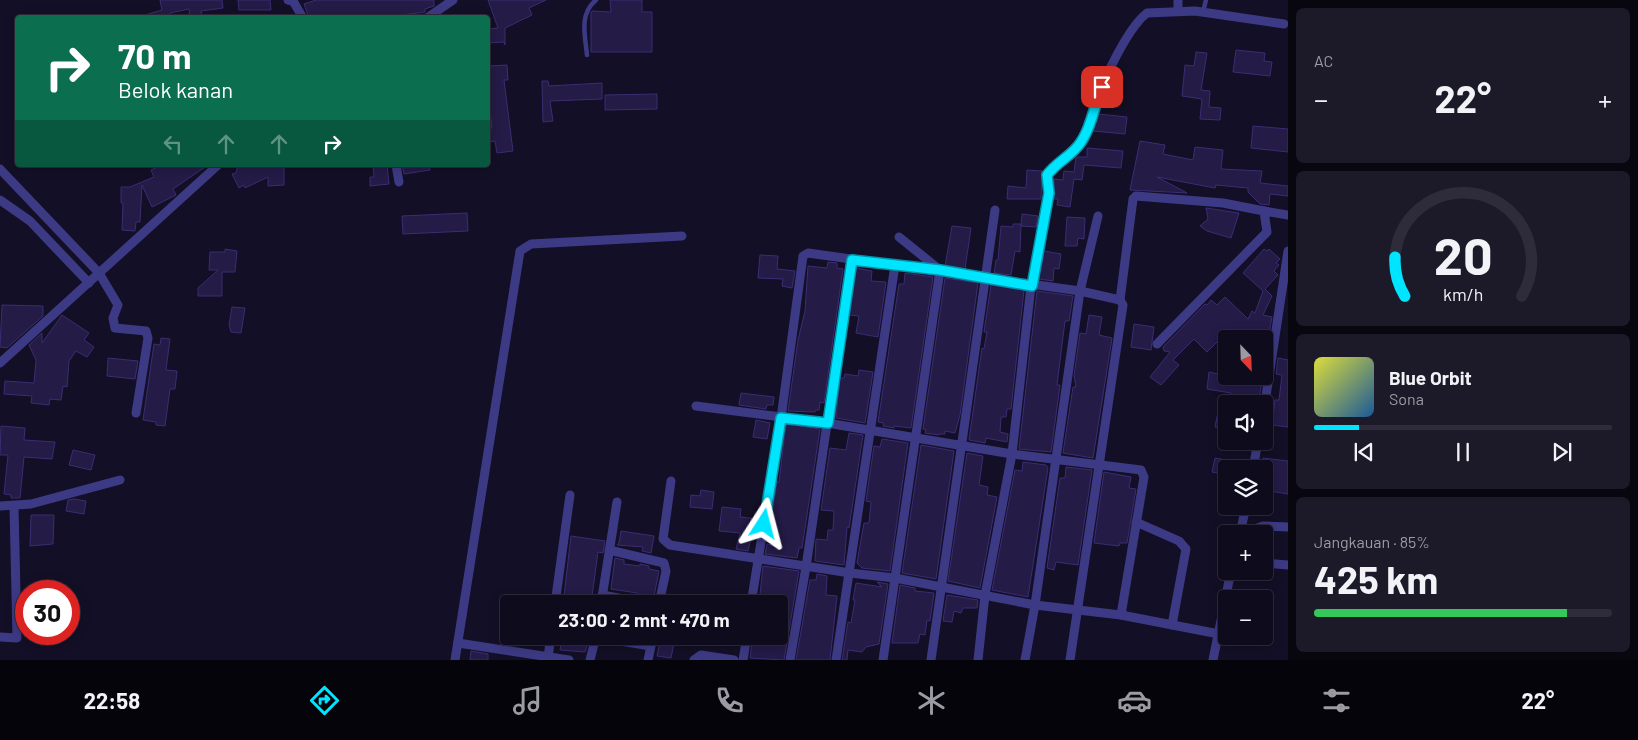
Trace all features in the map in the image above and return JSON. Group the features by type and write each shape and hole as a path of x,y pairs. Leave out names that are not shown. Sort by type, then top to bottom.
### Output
{"street":[{"path":"293,0 301,15"},
{"path":"431,15 453,0"},
{"path":"1178,0 1178,10"},
{"path":"978,660 985,595 1012,454 1032,286 1049,193 1047,175 1054,165 1074,150 1084,138 1096,100 1114,62 1140,18 1147,13 1178,10 1203,12 1284,24"},
{"path":"2,359 216,167"},
{"path":"396,167 399,182"},
{"path":"0,169 98,273 118,305 113,318 115,328 142,329 146,331 148,338 136,413"},
{"path":"1070,660 1123,305 1120,300 1132,199 1140,195 1223,203 1288,214"},
{"path":"0,200 30,221 88,283"},
{"path":"931,660 987,277 995,210"},
{"path":"1157,344 1267,232 1264,210"},
{"path":"1025,660 1035,605 1080,291 1098,216"},
{"path":"456,660 520,251 531,244 682,236"},
{"path":"899,237 940,270"},
{"path":"1266,395 1288,251"},
{"path":"752,595 781,418 803,256 808,253 940,270 1032,286 1080,291 1120,300"},
{"path":"790,660 806,567 852,260"},
{"path":"836,660 895,265"},
{"path":"883,660 940,270"},
{"path":"696,406 828,423 916,440 1012,454 1141,470 1144,473 1121,615"},
{"path":"0,506 14,507 120,480"},
{"path":"671,480 663,539 670,545 806,567 895,578 1035,605 1121,615 1218,634 1214,660"},
{"path":"556,595 570,495"},
{"path":"602,595 617,502"},
{"path":"0,637 17,638 14,507"},
{"path":"1136,522 1179,541 1186,549 1172,625"},
{"path":"1273,526 1288,527"},
{"path":"609,550 664,563 666,571 661,595"},
{"path":"1273,564 1288,565"},
{"path":"458,643 570,660"},
{"path":"548,657 549,645"},
{"path":"590,660 594,645"},
{"path":"648,660 651,645"},
{"path":"743,660 746,645"},
{"path":"694,660 701,654 734,660"}],"lane":[{"path":"588,56 585,13 588,6 596,0"},
{"path":"1203,12 1206,0"}],"building":[{"path":"160,0 222,0 223,8 201,11 202,15 190,15 189,9 170,13 170,15 145,15 162,10"},
{"path":"238,0 270,0 271,10 239,10"},
{"path":"316,0 434,0 434,6 425,9 425,12 401,15 308,15 304,4"},
{"path":"488,0 546,0 529,8 532,15 505,28 505,45 504,42 490,43 490,29 498,28"},
{"path":"610,0 642,0 642,12 652,12 652,52 591,52 591,13 592,11 611,12"},
{"path":"1236,50 1265,53 1264,61 1272,62 1270,76 1233,72"},
{"path":"1196,52 1207,53 1201,90 1210,91 1209,107 1221,108 1220,120 1200,119 1202,99 1182,96 1185,65 1194,66"},
{"path":"507,65 508,80 504,80 513,151 497,153 495,141 490,142 490,128 492,128 490,66"},
{"path":"542,81 548,81 549,86 602,83 602,99 550,101 553,121 543,122"},
{"path":"657,94 657,109 605,110 605,95"},
{"path":"1098,114 1127,117 1125,134 1093,131"},
{"path":"1253,126 1288,129 1288,152 1251,148"},
{"path":"1140,141 1165,145 1163,154 1193,160 1195,147 1223,150 1221,169 1262,171 1260,183 1288,186 1288,196 1270,194 1269,205 1260,204 1248,192 1248,188 1216,185 1215,188 1157,177 1187,193 1130,190"},
{"path":"1087,148 1123,151 1121,168 1084,165 1082,180 1074,179 1070,207 1057,205 1058,199 1054,199 1054,179 1063,180 1064,171 1074,172 1076,157 1087,157"},
{"path":"158,167 205,167 173,189 176,195 152,207 142,185 140,222 136,222 135,231 122,230 123,203 121,203 121,187 130,187 154,177 151,170"},
{"path":"238,167 284,167 284,185 268,186 268,177 245,188 244,185 239,188 232,174 236,173"},
{"path":"373,167 387,167 389,184 370,186 370,177 374,177"},
{"path":"402,167 429,167 430,170 404,174"},
{"path":"1027,170 1042,171 1041,199 1007,199 1008,186 1026,188"},
{"path":"1206,208 1239,213 1231,238 1207,231 1200,226 1208,219"},
{"path":"467,213 468,231 403,234 402,216"},
{"path":"1022,214 1038,216 1036,227 1021,226"},
{"path":"1067,217 1085,218 1084,239 1078,238 1077,246 1065,246"},
{"path":"1013,224 1021,224 1020,252 1015,251 1011,275 994,273 996,260 998,260 1001,226 1013,227"},
{"path":"952,226 971,228 965,269 945,266"},
{"path":"225,249 237,251 235,272 222,272 222,296 198,296 198,288 218,270 209,270 210,252 225,252"},
{"path":"1264,249 1267,251 1269,249 1280,259 1276,263 1279,265 1274,271 1278,275 1265,289 1272,296 1263,315 1272,317 1270,330 1218,330 1218,341 1207,352 1194,339 1173,360 1179,365 1161,385 1150,377 1170,352 1164,351 1163,347 1211,300 1217,305 1225,297 1248,319 1252,311 1255,313 1263,291 1243,273"},
{"path":"1044,251 1061,254 1059,269 1054,268 1053,281 1039,279"},
{"path":"760,255 778,256 777,269 795,271 792,288 782,286 783,279 758,278"},
{"path":"828,262 837,263 837,268 843,269 824,403 820,402 819,410 815,412 788,411 798,340 805,311 808,266 827,268"},
{"path":"856,268 872,271 871,281 886,282 878,337 856,333 859,316 849,315"},
{"path":"905,273 933,277 911,428 894,426 894,428 883,426 884,423 878,422 899,284 904,284"},
{"path":"945,278 978,283 960,415 955,433 945,431 945,434 939,435 925,433 926,430 923,429"},
{"path":"991,285 1024,290 1011,409 1007,409 1006,417 1001,417 1000,432 1008,434 1007,442 986,438 985,443 969,440 982,348 984,349 987,332 984,332"},
{"path":"1037,291 1073,296 1069,321 1065,321 1057,385 1060,385 1051,452 1019,449"},
{"path":"2,305 43,306 43,316 7,348 0,347"},
{"path":"232,307 245,308 241,333 231,332 229,325"},
{"path":"62,315 89,333 84,340 94,347 87,357 76,351 69,361 67,387 63,386 61,400 50,399 49,405 31,403 32,396 4,394 5,381 34,383 36,360 29,345 42,333 42,343"},
{"path":"1089,315 1102,317 1099,335 1112,338 1093,458 1063,453 1073,387 1076,387 1074,376 1080,333 1086,334"},
{"path":"1134,324 1154,327 1151,350 1131,347"},
{"path":"161,338 170,339 166,370 177,371 175,389 170,389 165,426 143,420 154,344 160,345"},
{"path":"108,358 138,361 135,379 107,376"},
{"path":"1278,358 1288,360 1288,427 1273,425 1275,400 1279,400 1282,375 1276,374"},
{"path":"859,370 873,372 865,423 836,418 840,378 844,378 845,374 858,376"},
{"path":"1209,372 1218,374 1218,385 1261,385 1260,395 1231,395 1231,393 1207,389"},
{"path":"741,393 774,397 773,405 767,405 766,409 739,405"},
{"path":"1218,412 1218,428 1215,427"},
{"path":"756,420 770,423 767,439 753,437"},
{"path":"786,424 820,429 802,548 799,548 797,558 765,554 767,544 781,546 770,526 777,482 779,482"},
{"path":"1,426 25,428 24,440 55,442 52,459 24,457 20,498 11,498 11,495 4,494 8,455 0,455"},
{"path":"849,433 863,435 849,528 847,527 844,565 815,561 816,539 827,540 828,530 833,530 834,511 821,510 830,448 846,450"},
{"path":"882,439 908,443 890,571 862,568 857,563 864,523 869,523 871,502 866,501 874,446 880,447"},
{"path":"921,445 954,451 936,579 902,573"},
{"path":"73,450 95,455 91,470 69,465"},
{"path":"967,453 983,456 979,485 988,487 987,495 997,497 980,588 948,581"},
{"path":"1215,458 1226,460 1218,460 1218,473 1212,472"},
{"path":"1263,458 1288,461 1288,494 1273,492 1273,460 1263,460"},
{"path":"1023,462 1046,465 1048,468 1028,597 992,590 1015,470 1022,471"},
{"path":"1066,467 1092,470 1078,565 1056,562 1054,570 1047,568 1060,478 1065,478"},
{"path":"1104,472 1131,477 1129,488 1136,489 1127,543 1120,543 1119,546 1094,543"},
{"path":"701,490 714,492 712,509 690,507 691,495 700,496"},
{"path":"68,500 86,501 84,514 66,511"},
{"path":"722,507 741,509 740,517 758,519 755,538 751,538 748,551 736,549 740,533 719,531"},
{"path":"31,515 54,515 53,544 30,546"},
{"path":"621,531 654,536 651,553 642,551 643,547 617,545"},
{"path":"571,536 605,541 603,553 598,552 592,595 564,595"},
{"path":"615,558 624,560 624,564 640,566 640,564 649,566 649,569 659,571 654,595 637,595 637,593 611,589"},
{"path":"763,566 799,571 788,636 788,595 760,595"},
{"path":"817,574 827,576 826,595 837,596 830,660 796,660 810,580 816,580"},
{"path":"877,582 888,584 879,644 866,647 862,652 848,650 847,660 842,660 848,622 851,623 856,583 882,587"},
{"path":"900,585 915,588 915,591 934,593 930,621 927,620 925,635 920,634 918,643 892,643"},
{"path":"947,595 978,600 977,608 963,608 961,613 954,611 952,622 943,621"},
{"path":"561,645 587,645 585,652 560,650"},
{"path":"659,645 674,645 671,658 657,656"},
{"path":"752,645 787,645 784,660 750,658"},
{"path":"471,651 488,654 488,660 470,660"}],"route":[{"path":"764,524 781,418 828,423 832,382 852,260 940,270 1032,286 1049,193 1047,175 1054,165 1070,154 1084,138 1102,87"}]}
